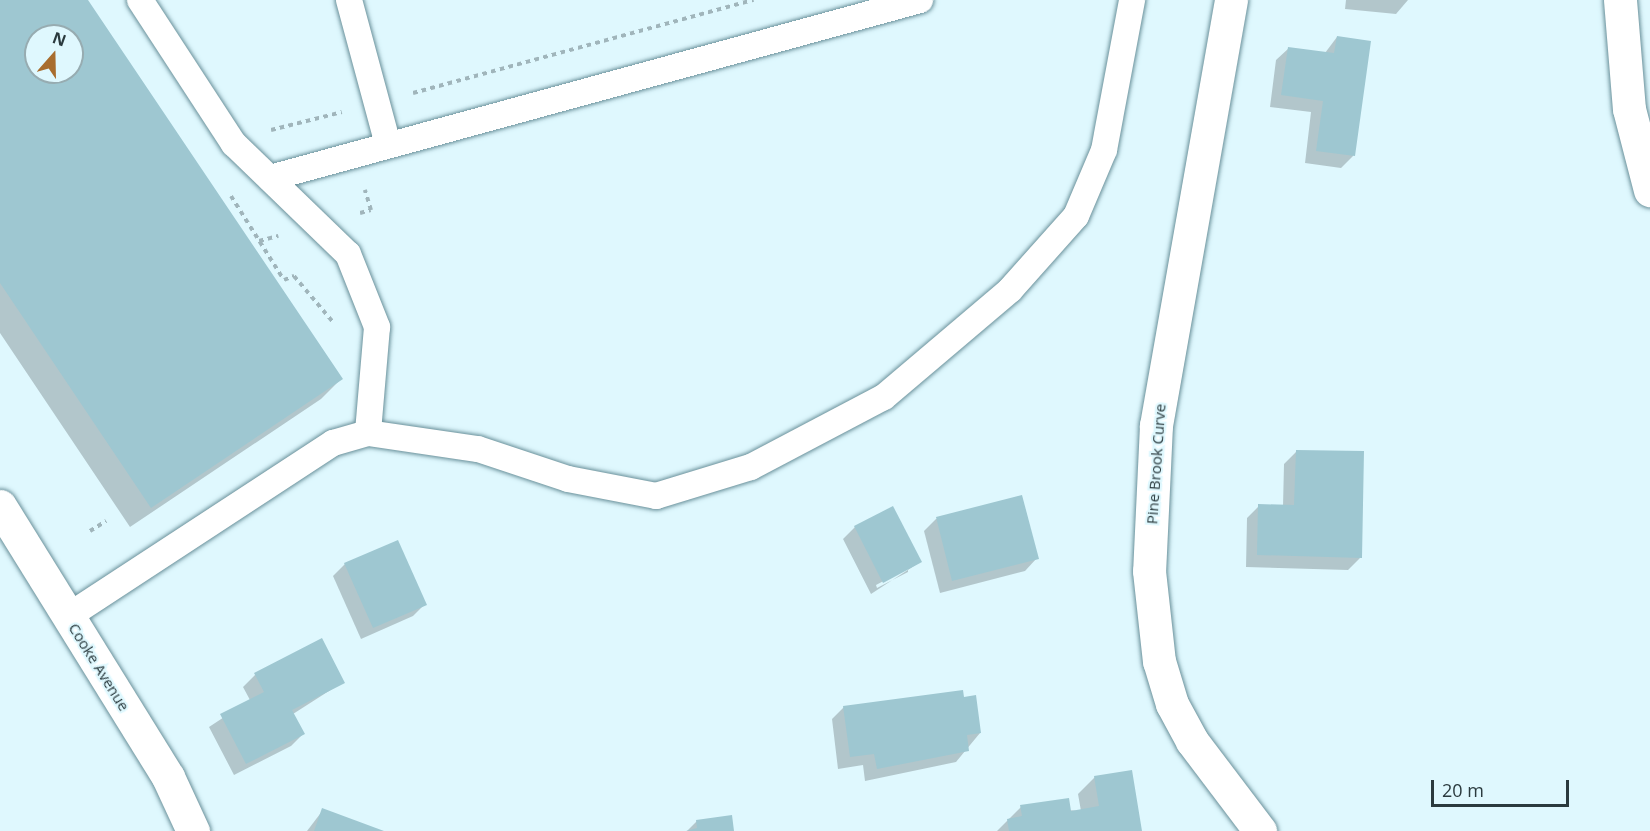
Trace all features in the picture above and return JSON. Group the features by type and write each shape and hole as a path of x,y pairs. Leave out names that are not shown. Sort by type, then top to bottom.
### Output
{"main road":[{"name":"Pine Brook Curve","path":"1231,0 1156,425 1149,571 1160,661 1172,704 1198,750 1260,831"},
{"path":"1620,0 1629,109 1650,190"},
{"name":"Cooke Avenue","path":"0,506 168,777 193,831"}],"lane":[{"path":"140,0 234,144 348,254 377,327 368,432"},
{"path":"349,0 388,145"},
{"path":"270,178 920,0"},
{"path":"67,617 333,443 368,432 478,449 568,479 656,496 751,467 884,398 1011,290 1076,216 1104,150 1132,0"}],"path":[{"path":"234,144 754,0"},
{"path":"90,531 106,521"}],"building":[{"path":"0,0 88,0 343,379 151,508 0,283"},
{"path":"1337,36 1371,41 1355,156 1316,151 1323,101 1281,95 1288,47 1334,53"},
{"path":"1296,450 1364,451 1362,558 1257,555 1258,504 1294,505"},
{"path":"1022,495 1039,559 952,581 936,517"},
{"path":"893,506 922,562 883,583 854,526"},
{"path":"398,540 427,605 373,628 344,563"},
{"path":"322,638 345,683 292,710 305,734 246,764 220,714 264,692 254,673"},
{"path":"963,690 964,697 976,695 981,733 967,735 969,751 877,769 874,754 850,757 843,706"},
{"path":"1132,770 1142,831 1009,831 1007,819 1022,816 1020,805 1069,798 1071,811 1099,806 1094,776"},
{"path":"322,808 384,831 314,831"},
{"path":"732,815 734,831 686,831 697,828 696,820"}]}
